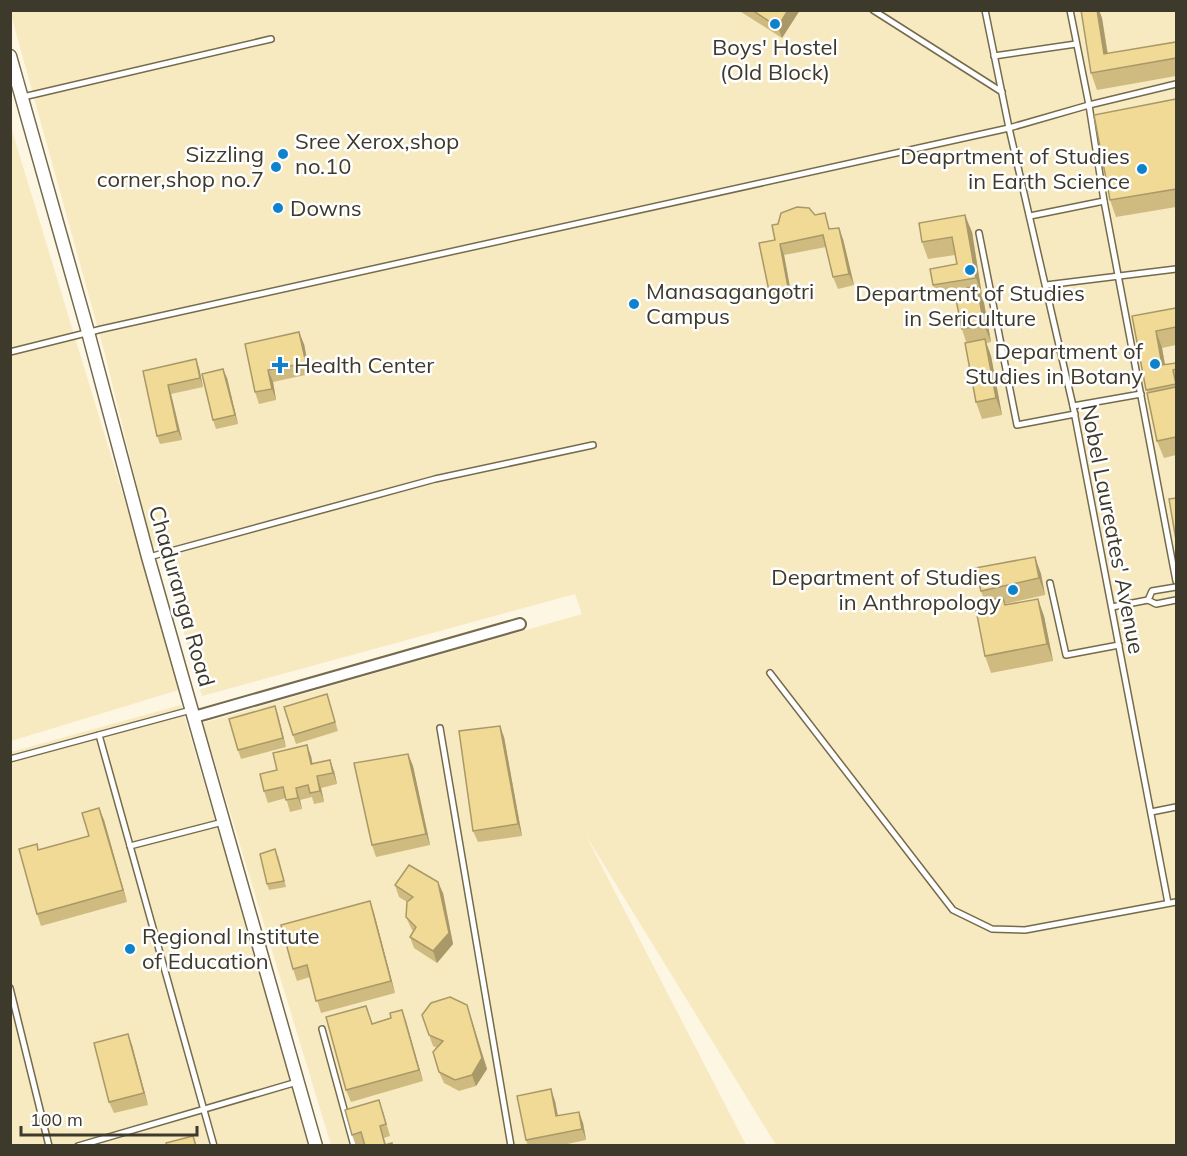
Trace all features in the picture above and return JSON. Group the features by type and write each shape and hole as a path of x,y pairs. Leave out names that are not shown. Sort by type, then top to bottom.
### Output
{"street":[{"name":"Chaduranga Road","path":"10,56 88,332 148,557 316,1146"},
{"path":"193,713 520,624"}],"lane":[{"path":"873,10 1002,92"},
{"name":"Nobel Laureates' Avenue","path":"985,10 1009,128 1075,414 1168,903"},
{"path":"1070,10 1176,581"},
{"path":"22,97 271,39"},
{"path":"994,56 1076,44"},
{"path":"10,352 88,332 1009,128 1089,105 1176,84"},
{"path":"1030,216 1104,201"},
{"path":"979,233 1017,425 1075,414"},
{"path":"1046,285 1176,269"},
{"path":"1073,406 1141,394"},
{"path":"148,557 435,479 593,445"},
{"path":"1050,583 1066,655 1119,645"},
{"path":"1148,600 1152,591 1176,586"},
{"path":"1112,607 1148,600 1156,604 1176,600"},
{"path":"771,673 953,910 992,929 1025,930 1176,902"},
{"path":"10,759 193,713"},
{"path":"440,728 511,1146"},
{"path":"99,735 214,1146"},
{"path":"1151,812 1176,807"},
{"path":"130,846 223,822"},
{"path":"10,988 49,1146"},
{"path":"322,1029 354,1146"},
{"path":"78,1146 297,1082"}],"shaded area":[{"name":"Manasagangotri Campus","path":"10,11 1176,11 1176,1145 776,1145 585,834 746,1145 331,1145 203,723 582,614 575,594 202,696 159,545 152,547 105,354"},
{"path":"10,124 182,689 11,741 10,741"},
{"name":"Regional Institute of Education","path":"181,705 311,1145 11,1146 11,752"}],"building":[{"path":"752,10 788,10 778,27"},
{"path":"1081,10 1097,10 1104,54 1176,42 1176,58 1091,73"},
{"name":"Deaprtment of Studies in Earth Science","path":"1176,99 1176,189 1110,200 1094,115"},
{"path":"797,207 809,208 815,215 825,213 829,229 839,228 849,274 833,277 823,235 780,244 788,287 769,291 759,243 775,240 772,225 778,224 781,213"},
{"path":"965,215 976,278 933,285 930,269 957,264 952,237 922,242 919,223"},
{"path":"977,286 984,325 962,329 954,290"},
{"path":"1176,308 1176,327 1156,331 1162,365 1176,363 1176,369 1173,370 1176,384 1146,390 1132,316"},
{"name":"Health Center","path":"299,332 306,363 268,370 272,389 255,392 245,344"},
{"name":"Department of Studies in Sericulture","path":"985,339 996,398 976,402 965,343"},
{"path":"196,359 200,378 168,385 178,431 157,436 143,371"},
{"path":"223,369 235,415 213,420 202,374"},
{"path":"1176,387 1176,437 1157,441 1147,393"},
{"path":"1176,498 1176,540 1169,499"},
{"path":"1035,557 1039,578 981,591 975,568"},
{"path":"1003,598 1005,605 1038,599 1047,644 985,656 976,610 991,608 989,600"},
{"path":"327,694 335,722 293,735 284,707"},
{"path":"275,706 283,738 238,750 229,719"},
{"path":"500,726 518,824 473,831 459,731"},
{"path":"307,745 311,764 330,760 333,773 317,776 320,791 310,793 308,785 296,788 298,798 286,800 283,787 264,791 260,774 277,770 273,753"},
{"path":"408,754 426,834 372,845 354,763"},
{"path":"99,808 123,890 37,914 19,849 37,844 38,850 89,836 82,813"},
{"path":"275,849 284,881 267,884 260,854"},
{"path":"409,865 438,882 449,933 433,951 410,937 416,927 406,917 407,902 413,897 395,885"},
{"path":"370,901 391,981 316,1001 307,965 293,969 281,925"},
{"path":"450,997 467,1005 482,1058 472,1075 455,1080 439,1072 433,1052 443,1041 429,1035 422,1015 431,1003"},
{"path":"366,1006 372,1024 391,1018 390,1013 402,1010 419,1070 346,1090 326,1017"},
{"path":"128,1034 144,1093 109,1102 94,1043"},
{"path":"551,1089 556,1116 579,1112 582,1129 526,1140 517,1096"},
{"path":"379,1100 386,1124 380,1126 385,1145 392,1143 392,1146 365,1146 361,1132 352,1135 345,1110"},
{"path":"193,1136 196,1146 167,1146 166,1143"}],"place":[{"name":"Boys' Hostel (Old Block)","path":"775,24"},
{"name":"Sree Xerox,shop no.10","path":"283,154"},
{"name":"Sizzling corner,shop no.7","path":"276,167"},
{"name":"Deaprtment of Studies in Earth Science","path":"1142,169"},
{"name":"Downs","path":"278,208"},
{"name":"Department of Studies in Sericulture","path":"970,270"},
{"name":"Manasagangotri Campus","path":"634,304"},
{"name":"Department of Studies in Botany","path":"1155,364"},
{"name":"Health Center","path":"280,365"},
{"name":"Department of Studies in Anthropology","path":"1013,590"},
{"name":"Regional Institute of Education","path":"130,949"}]}
